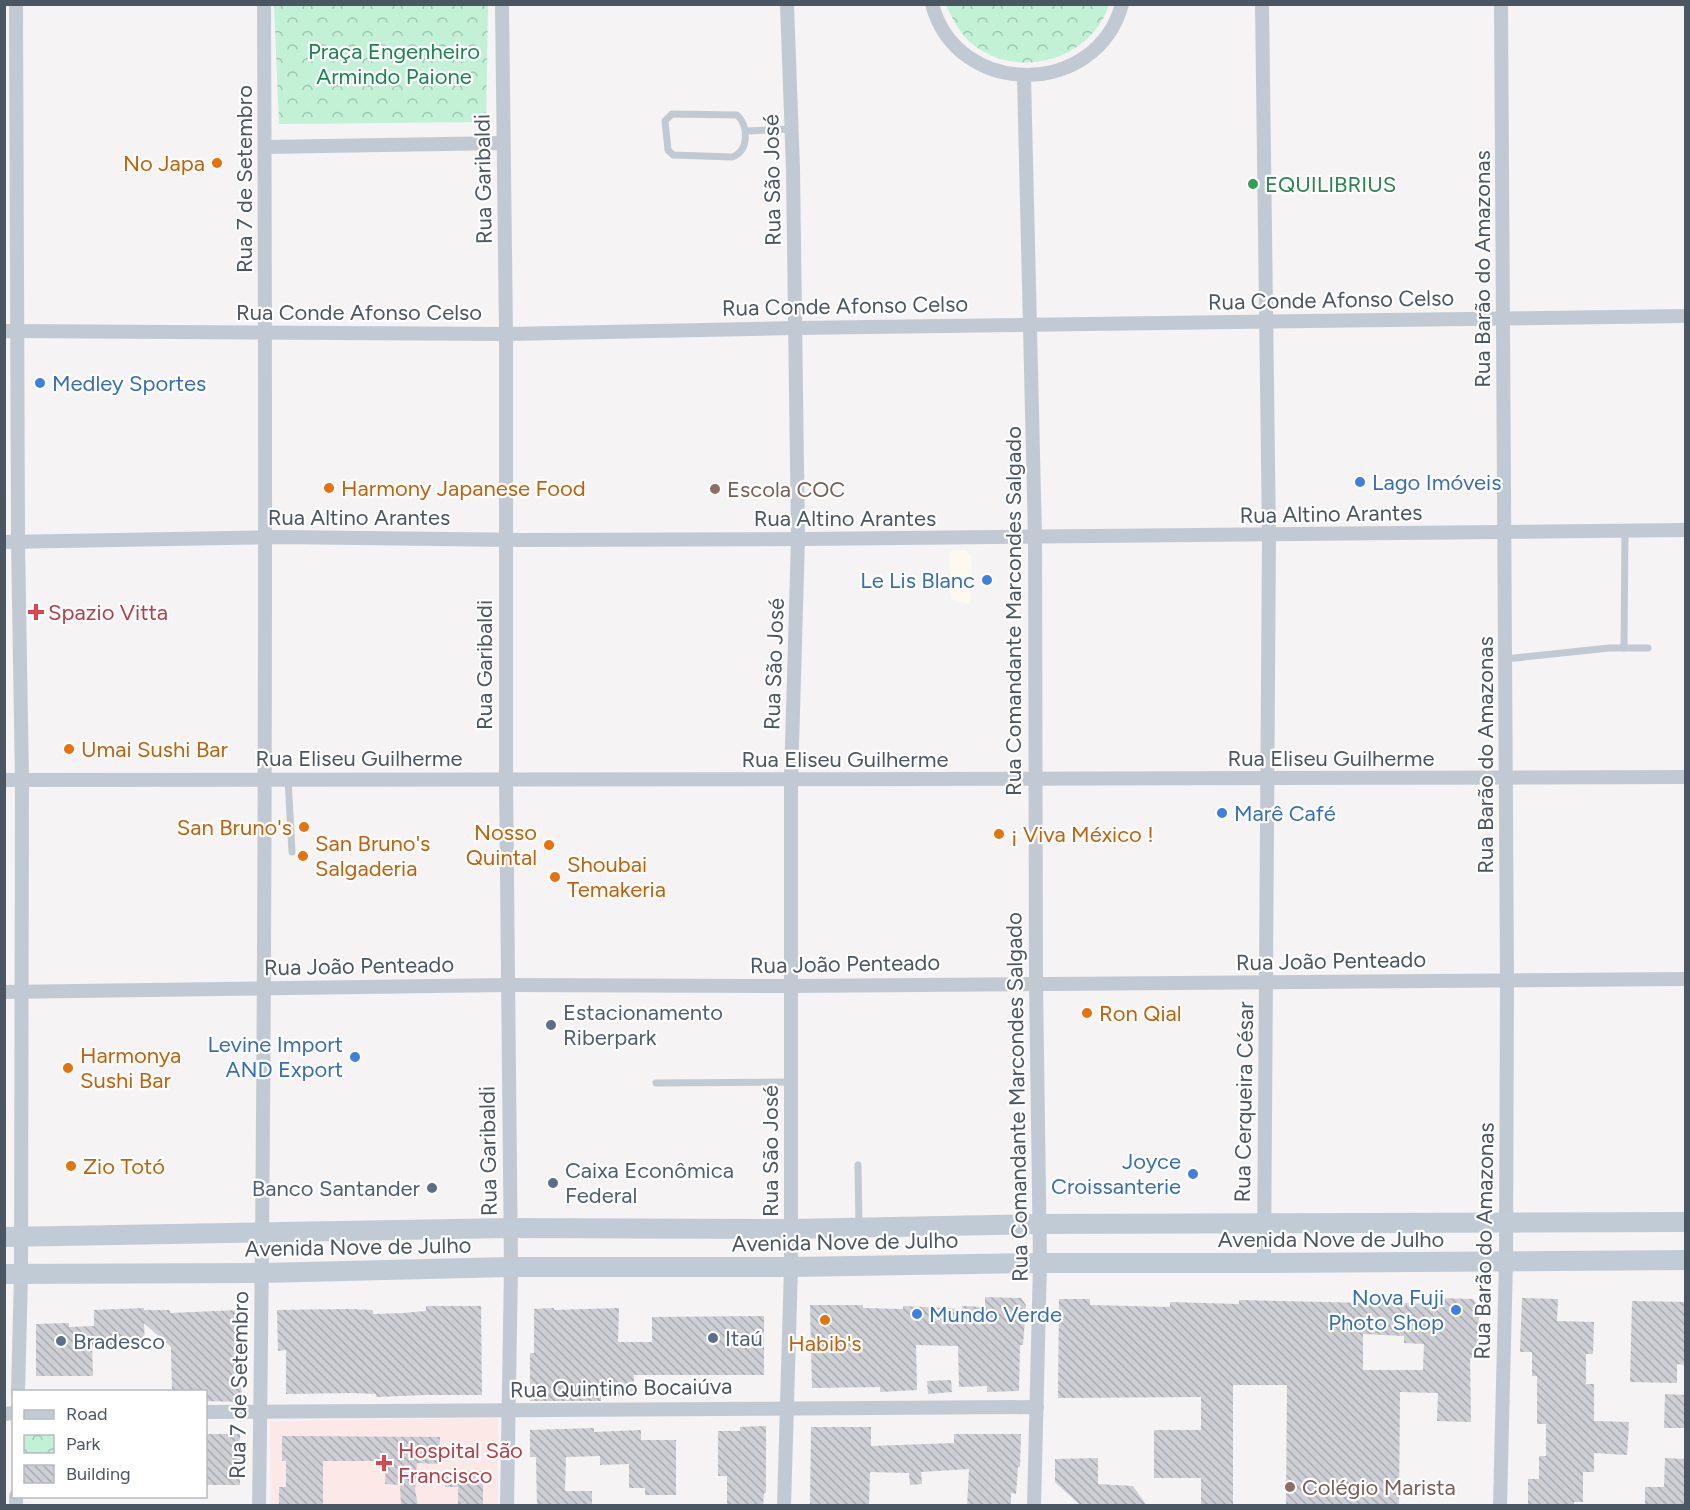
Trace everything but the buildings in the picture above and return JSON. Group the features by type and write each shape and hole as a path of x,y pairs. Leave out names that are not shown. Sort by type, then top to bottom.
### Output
{"main road":[{"name":"Avenida Nove de Julho","path":"12,1236 510,1228 791,1229 1040,1224 1686,1222"},
{"name":"Avenida Nove de Julho","path":"13,1274 262,1273 511,1267 1686,1260"}],"street":[{"path":"16,4 11,331 11,542 22,780 21,992 12,1236 18,1390"},
{"name":"Rua 7 de Setembro","path":"259,1506 264,988 266,332 264,4"},
{"name":"Rua Garibaldi","path":"502,4 506,334 507,985 511,1267 507,1506"},
{"name":"Rua São José","path":"784,1506 791,1267 791,780 798,539 792,129 787,4"},
{"path":"932,4 935,16 950,40 971,59 997,72 1024,76 1054,73 1081,61 1103,42 1119,17 1122,4"},
{"name":"Rua Cerqueira César","path":"1262,4 1269,536 1264,1263"},
{"name":"Rua Barão do Amazonas","path":"1500,1506 1506,1261 1507,979 1502,4"},
{"name":"Rua Comandante Marcondes Salgado","path":"1024,76 1035,537 1036,983 1040,1224 1034,1506"},
{"path":"265,147 503,143"},
{"name":"Rua Conde Afonso Celso","path":"11,331 506,334 1686,316"},
{"name":"Rua Altino Arantes","path":"11,542 265,537 798,539 1686,530"},
{"name":"Rua Eliseu Guilherme","path":"4,780 1035,780 1686,777"},
{"name":"Rua João Penteado","path":"4,992 507,985 790,987 1036,983 1686,979"},
{"name":"Rua Quintino Bocaiúva","path":"207,1412 1037,1407"}],"lane":[{"path":"672,114 732,114 741,119 746,131 742,151 732,157 673,155 668,150 665,121 672,114"},
{"path":"746,131 792,129"},
{"path":"1624,648 1625,531"},
{"path":"1506,659 1624,648 1648,648"},
{"path":"288,779 292,852"},
{"path":"656,1083 790,1082"},
{"path":"858,1166 859,1228"}],"shaded area":[{"path":"965,550 972,556 970,604 951,599 949,551"},
{"name":"Hospital São Francisco","path":"498,1418 498,1505 271,1505 270,1421"}],"green space":[{"name":"Praça Engenheiro Armindo Paione","path":"274,5 488,5 486,122 279,124"},
{"path":"946,5 1109,5 1100,24 1087,39 1071,51 1033,62 1013,62 993,56 970,42 962,33"}],"place":[{"name":"No Japa","path":"217,163"},
{"name":"EQUILIBRIUS","path":"1253,184"},
{"name":"Medley Sportes","path":"40,383"},
{"name":"Lago Imóveis","path":"1360,482"},
{"name":"Harmony Japanese Food","path":"329,488"},
{"name":"Escola COC","path":"715,489"},
{"name":"Le Lis Blanc","path":"987,580"},
{"name":"Spazio Vitta","path":"36,612"},
{"name":"Umai Sushi Bar","path":"69,749"},
{"name":"Marê Café","path":"1222,813"},
{"name":"San Bruno's","path":"304,827"},
{"name":"¡ Viva México !","path":"999,834"},
{"name":"Nosso Quintal","path":"549,845"},
{"name":"San Bruno's Salgaderia","path":"303,856"},
{"name":"Shoubai Temakeria","path":"555,877"},
{"name":"Ron Qial","path":"1087,1013"},
{"name":"Estacionamento Riberpark","path":"551,1025"},
{"name":"Levine Import AND Export","path":"355,1057"},
{"name":"Harmonya Sushi Bar","path":"68,1068"},
{"name":"Zio Totó","path":"71,1166"},
{"name":"Joyce Croissanterie","path":"1193,1174"},
{"name":"Caixa Econômica Federal","path":"553,1183"},
{"name":"Banco Santander","path":"432,1188"},
{"name":"Nova Fuji Photo Shop","path":"1456,1310"},
{"name":"Mundo Verde","path":"917,1314"},
{"name":"Habib's","path":"825,1320"},
{"name":"Itaú","path":"713,1338"},
{"name":"Bradesco","path":"61,1341"},
{"name":"Hospital São Francisco","path":"384,1463"},
{"name":"Colégio Marista","path":"1290,1487"}]}
